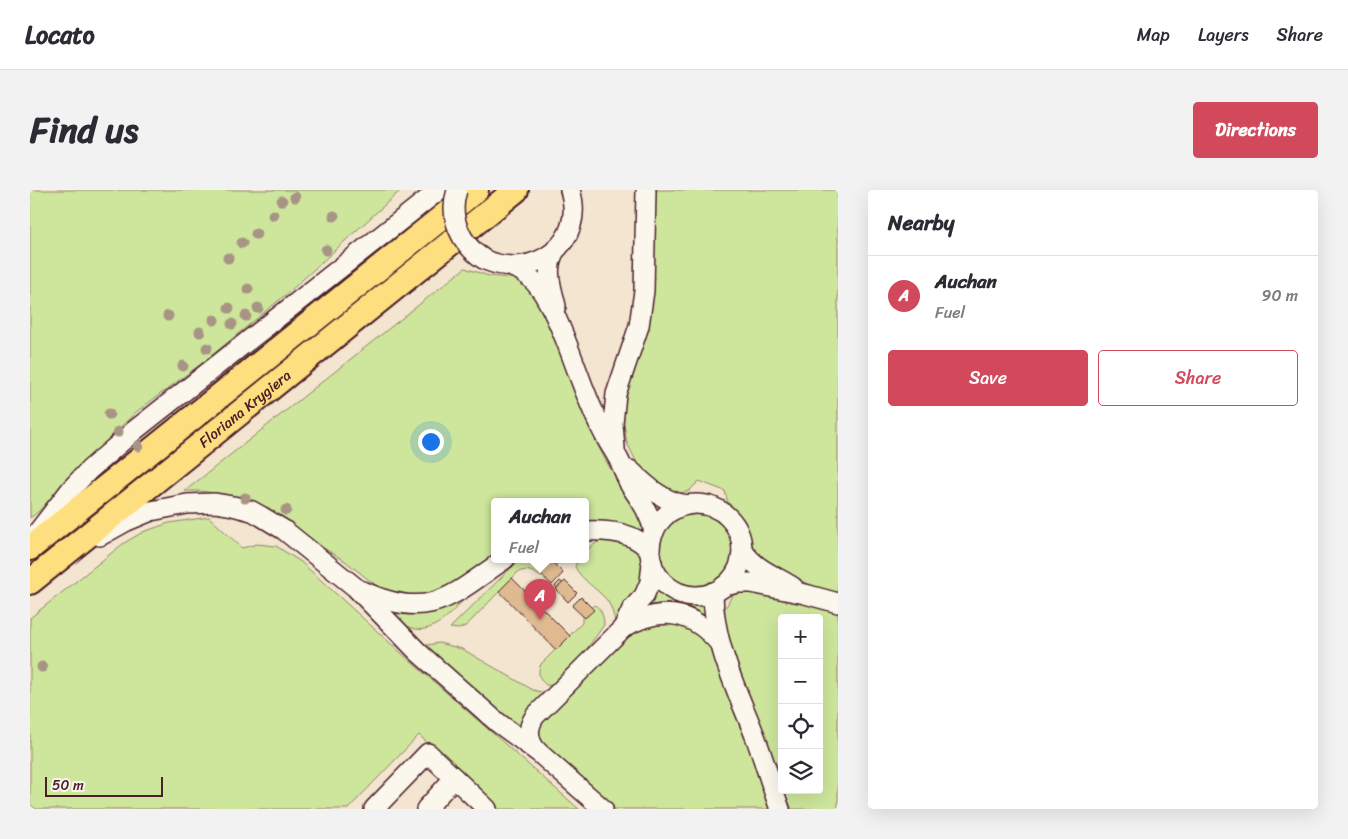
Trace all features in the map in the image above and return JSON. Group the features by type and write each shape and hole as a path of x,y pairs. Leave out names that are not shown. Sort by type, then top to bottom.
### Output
{"main road":[{"name":"Floriana Krygiera","path":"30,548 476,190"},
{"name":"Floriana Krygiera","path":"30,582 516,190"}],"lane":[{"path":"30,542 71,489 89,470 135,430 439,190"},
{"path":"457,190 454,210 458,230 468,247 485,260 497,265 522,267 536,263 556,249"},
{"path":"563,332 549,271 550,261 567,232 572,218 570,190"},
{"path":"646,190 644,291 639,326 616,394 613,424 617,457 658,496 687,505 707,506 724,514 735,526 746,556 756,566 805,594"},
{"path":"512,267 525,272 536,283 563,332 601,429 630,484 646,507 654,532"},
{"path":"63,555 151,511 186,504 214,503 252,511 284,530 355,587 418,652 498,722 538,752 603,809"},
{"path":"623,628 632,609 644,596 650,582 650,544 654,532 668,514 677,508 687,505"},
{"path":"589,531 619,533 642,542 661,580 676,592 694,596 739,583 750,583 838,603"},
{"path":"742,549 738,569 719,589 713,608 720,644 736,690 756,738 780,809"},
{"path":"355,587 383,600 413,605 434,603 457,592 499,563"},
{"path":"538,752 530,740 528,731 531,722 623,628 638,619 652,615 668,614 683,616 698,622 720,644"},
{"path":"374,809 428,753 482,808"},
{"path":"426,809 454,778"}],"green space":[{"path":"30,190 401,190 289,292 205,361 136,412 30,518"},
{"path":"656,190 838,190 838,594 774,569 754,558 747,530 728,503 725,491 699,481 689,491 677,494 662,490 641,471 627,443 621,408 653,280"},
{"path":"465,268 489,276 510,278 525,284 541,303 598,446 610,468 634,499 645,528 640,532 589,525 589,498 491,498 491,561 445,592 408,599 383,591 345,561 312,541 285,519 262,506 224,494 185,491"},
{"path":"695,513 709,516 721,524 729,536 732,550 729,564 721,576 709,584 695,587 681,584 669,576 661,564 658,550 661,536 669,524 681,516"},
{"path":"209,517 242,548 257,544 276,546 301,562 400,652 579,809 497,809 419,735 348,809 36,809 30,804 30,618 124,543 143,532 169,523"},
{"path":"609,538 629,543 641,555 645,572 637,594 615,621 608,601 581,576 575,567 576,563 589,563 589,548"},
{"path":"516,563 558,563 543,577 528,571 518,572 467,625 459,629 450,628"},
{"path":"655,587 673,600 705,605 709,618 634,614"},
{"path":"475,588 454,610 430,628 409,627 390,611"},
{"path":"743,590 781,597 838,613 838,809 792,809 785,794 823,794 823,614 778,614 778,776 732,665 723,612 732,596"},
{"path":"594,605 602,613 604,625 581,657 553,686 546,685 539,676 541,664 582,623 582,616"},
{"path":"677,621 710,639 748,735 756,771 771,809 615,809 545,748 537,736 540,723 624,639 646,624"},
{"path":"439,643 462,649 533,690 545,693 519,729 424,647"}],"building":[{"path":"548,563 553,568 545,576 532,564"},
{"path":"549,563 553,563 563,573 552,585 539,573"},
{"path":"512,578 570,636 556,650 499,591"},
{"path":"560,581 567,587 561,593 555,586"},
{"path":"565,581 577,593 568,602 556,589"},
{"path":"581,597 594,610 585,618 572,606"}],"place":[{"name":"Auchan","path":"540,620"}]}
